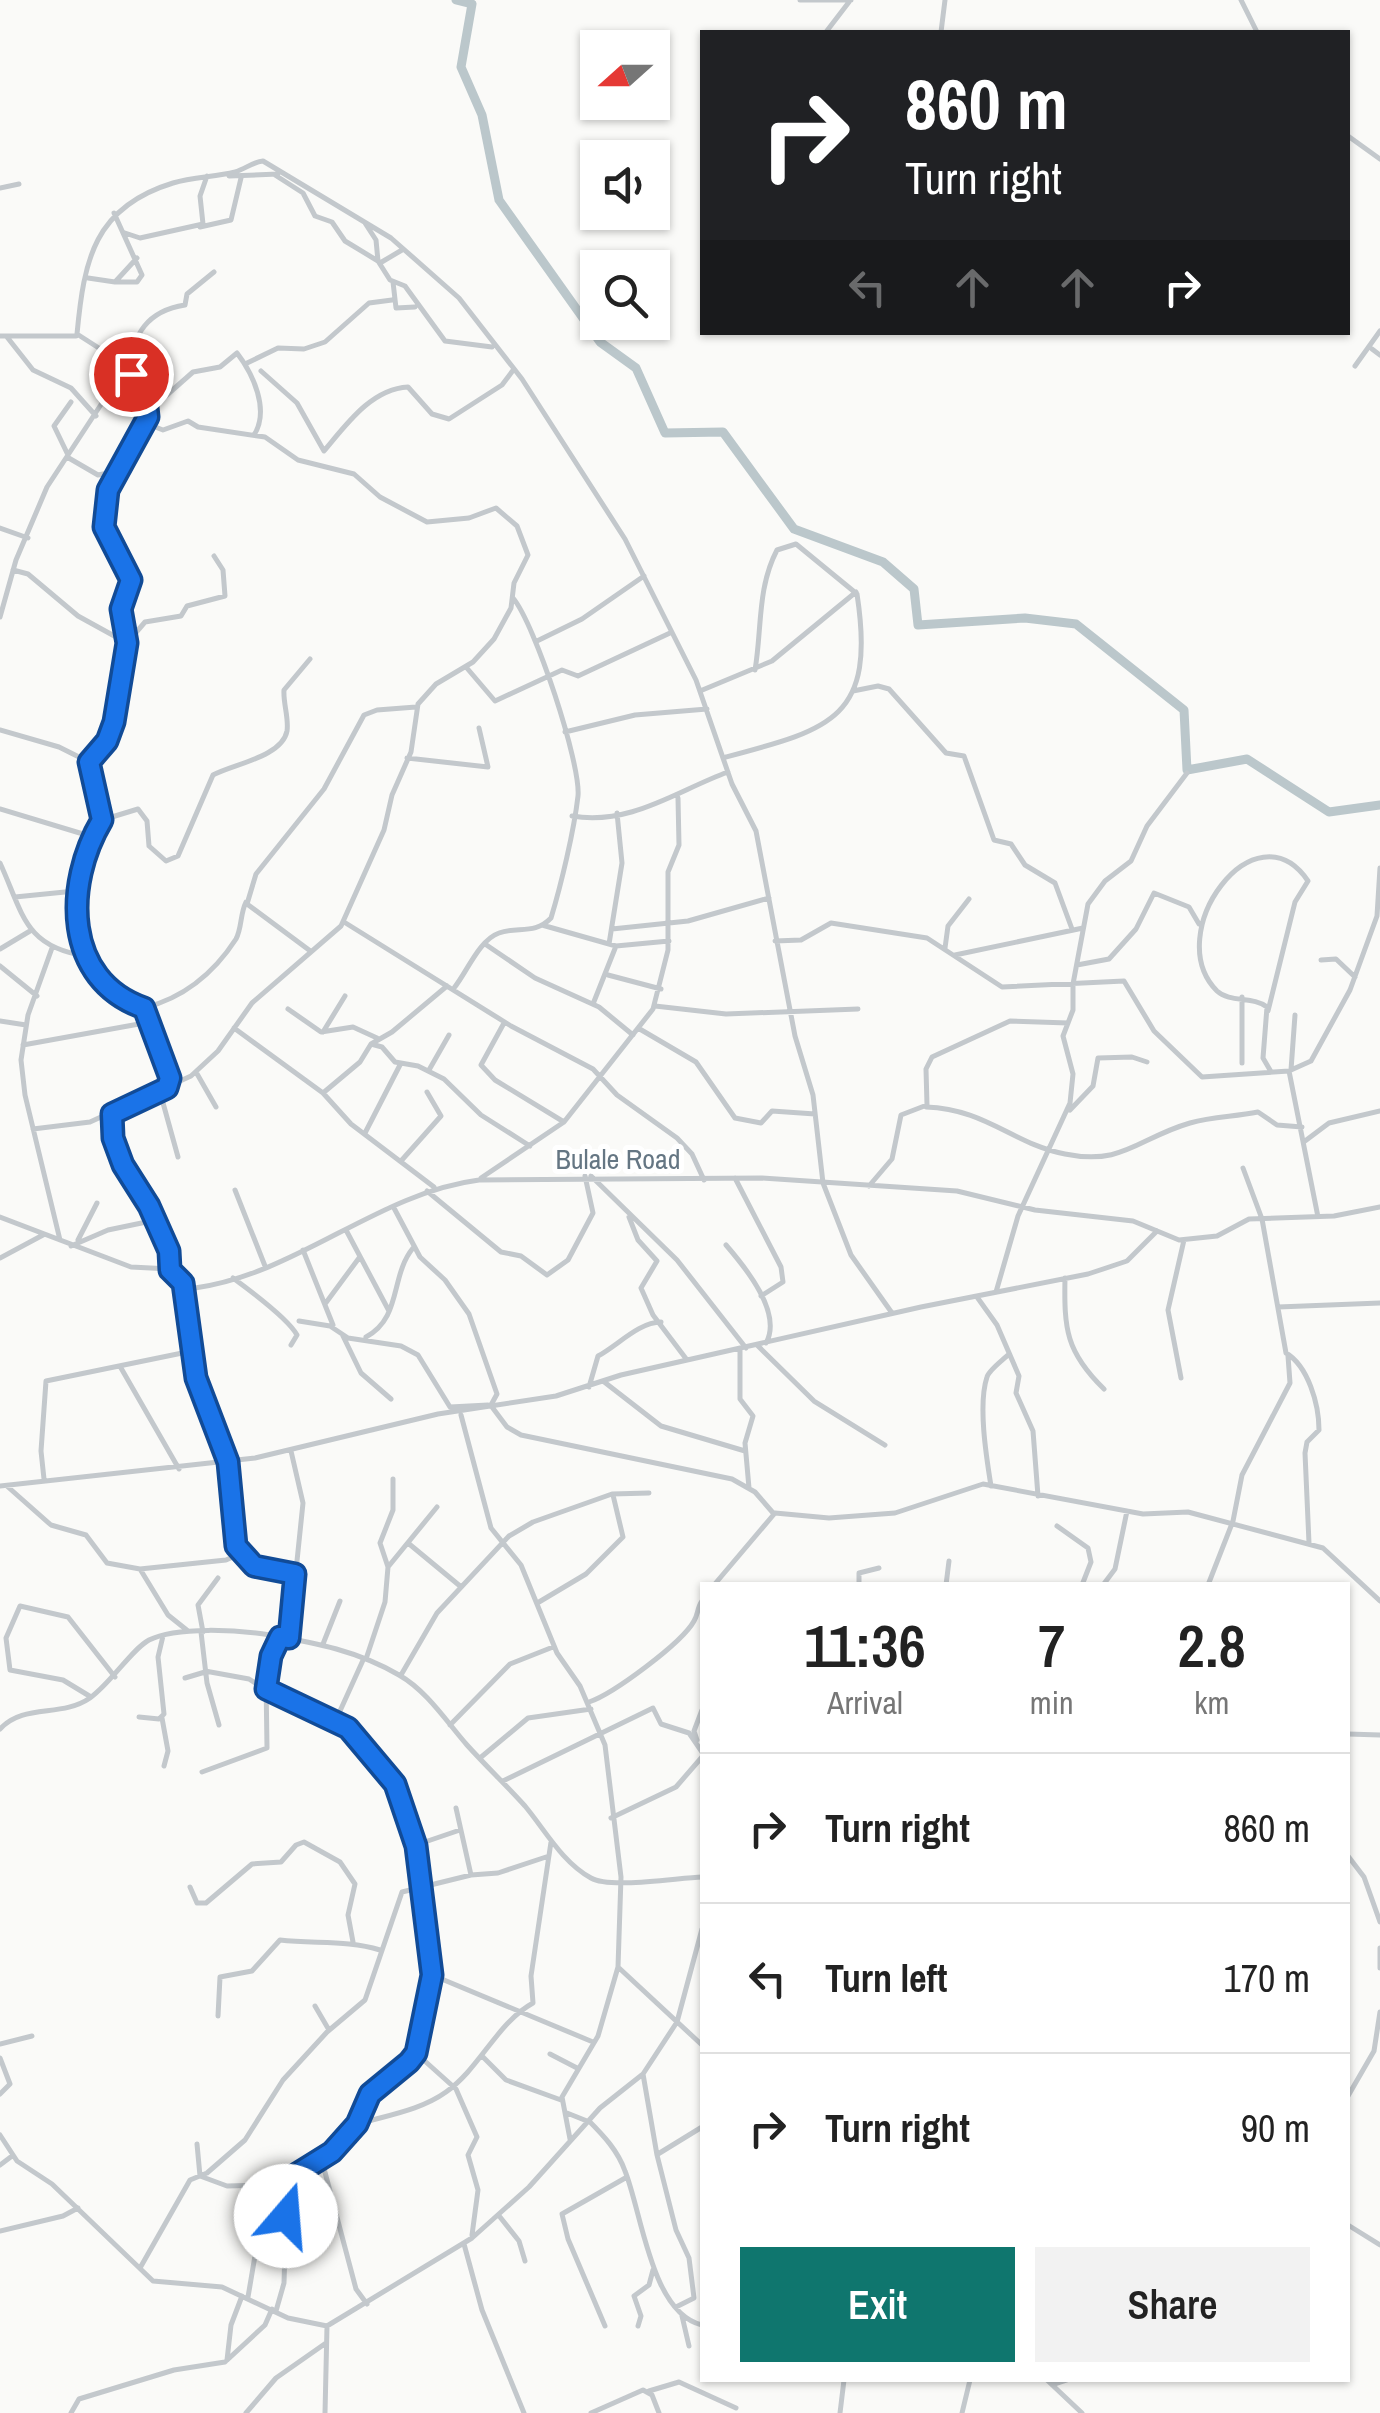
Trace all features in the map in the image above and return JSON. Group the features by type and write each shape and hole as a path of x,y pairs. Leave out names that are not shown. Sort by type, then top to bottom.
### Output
{"street":[{"path":"800,0 851,0"},
{"path":"828,30 851,0"},
{"path":"941,30 945,0"},
{"path":"1241,0 1256,30"},
{"path":"1350,138 1380,160"},
{"path":"78,336 80,300 98,236 114,213 154,190 258,161 364,221 459,298 514,369 612,518 708,709 728,772 756,831 775,942 815,1114 823,1183 846,1247 892,1313"},
{"path":"221,174 240,178 285,173"},
{"path":"274,175 304,194 314,215 332,222 346,241 379,262 393,282 405,286 445,342 495,348"},
{"path":"125,234 140,238 205,222 200,194 206,176"},
{"path":"194,226 208,228 232,220 240,178"},
{"path":"0,188 19,184"},
{"path":"88,278 138,282 142,275 114,213"},
{"path":"364,221 378,248 379,262"},
{"path":"379,262 402,250"},
{"path":"115,282 137,258"},
{"path":"0,617 13,570 47,487 124,369 143,324 166,308 185,305 187,294 214,272"},
{"path":"393,282 392,300 401,310 416,306"},
{"path":"245,364 278,348 304,350 325,342 369,303 392,300"},
{"path":"1355,366 1372,349 1380,332"},
{"path":"4,337 78,336 124,369 140,386 149,410"},
{"path":"4,337 33,370 71,388 96,416"},
{"path":"1372,349 1380,355"},
{"path":"89,762 107,741 114,722 127,643 121,609 131,580 104,527 106,494 118,470 149,410 196,370 220,367 236,353 258,390 260,425 254,434"},
{"path":"261,371 298,404 325,451 350,417 390,389 408,387 432,414 449,419 502,385 514,369"},
{"path":"71,402 54,426 67,456 98,475 118,470"},
{"path":"33,1129 90,1122 196,1072 247,1008 344,922 381,840 408,758 416,707 436,684 466,667 494,640 528,552 514,523 496,508 469,518 427,522 380,497 354,474 298,460 271,440 254,434 198,427 188,421 163,430 145,423"},
{"path":"0,528 28,538"},
{"path":"725,758 816,730 835,715 853,691 862,644 856,592 801,546 790,544 776,551 763,590 755,670"},
{"path":"127,643 146,622 181,616 187,606 225,596 223,570 214,556"},
{"path":"13,570 28,574 80,617 127,643"},
{"path":"537,641 582,619 644,576"},
{"path":"700,691 755,670 779,656 856,592"},
{"path":"513,598 537,641 566,732 578,793 553,911 542,925"},
{"path":"466,667 494,701 564,670 578,676 670,633"},
{"path":"102,820 138,809 145,816 149,846 166,860 178,856 213,775 250,763 283,739 287,730 284,690 310,659"},
{"path":"853,691 878,686 889,689 946,753 964,756 994,840 1010,844 1025,866 1055,883 1072,929"},
{"path":"89,762 102,820 82,859 75,891 82,955 116,996 144,1008 184,994 198,984 238,935 256,874 324,789 364,715 416,707"},
{"path":"566,732 635,715 708,709"},
{"path":"408,758 488,767 479,728"},
{"path":"0,730 59,747 89,762"},
{"path":"572,816 592,819 678,798 728,772"},
{"path":"1068,1112 1074,1081 1064,1036 1074,1005 1073,984 1093,895 1134,858 1147,826 1187,773"},
{"path":"478,1180 564,1122 654,1006 669,941 668,872 679,845 678,798"},
{"path":"0,809 94,837"},
{"path":"593,1004 608,975 622,863 616,813"},
{"path":"1200,925 1225,877 1252,860 1282,857 1308,879 1296,902 1268,1011 1264,1058 1270,1070"},
{"path":"0,863 30,931 52,948 82,955"},
{"path":"775,942 798,940 832,922 927,938 1002,987 1045,982 1126,982 1154,1031 1202,1077 1270,1070 1291,1072 1312,1061 1355,976 1378,908 1380,868"},
{"path":"15,897 75,891"},
{"path":"1077,965 1108,960 1136,929 1154,893 1192,909 1200,925 1203,970 1223,996 1264,1004 1268,1011"},
{"path":"612,928 667,925 769,898"},
{"path":"946,948 948,926 969,899"},
{"path":"246,902 310,950"},
{"path":"344,922 504,1022 580,1061 678,1138 692,1154 704,1180"},
{"path":"323,1094 360,1062 374,1041 392,1032 450,987 485,944 501,932 542,925 612,946 669,941"},
{"path":"955,955 1084,928"},
{"path":"0,949 30,931"},
{"path":"485,944 534,978 593,1004 632,1036"},
{"path":"52,948 26,1025 22,1073 61,1242"},
{"path":"1321,960 1336,959 1355,976"},
{"path":"0,966 37,996"},
{"path":"608,975 661,989"},
{"path":"323,1032 344,996"},
{"path":"1242,997 1242,1063"},
{"path":"654,1006 726,1014 858,1009"},
{"path":"144,1008 170,1070 164,1090 178,1157"},
{"path":"288,1009 323,1032 353,1027 401,1063 428,1070 481,1115 530,1146"},
{"path":"1295,1015 1291,1072 1318,1217"},
{"path":"0,1021 26,1025"},
{"path":"926,1107 926,1069 932,1057 1010,1021 1068,1022"},
{"path":"23,1045 150,1022"},
{"path":"504,1022 480,1065 495,1080 564,1122"},
{"path":"234,1028 323,1094 364,1133 434,1188"},
{"path":"638,1028 696,1062 735,1118 761,1122 772,1111 815,1114"},
{"path":"428,1070 450,1035"},
{"path":"996,1292 1022,1207 1046,1148 1068,1112 1094,1084 1098,1058 1132,1057 1147,1062"},
{"path":"364,1133 401,1063"},
{"path":"196,1072 216,1108"},
{"path":"400,1162 441,1116 428,1092"},
{"path":"868,1188 892,1158 901,1115 926,1107 973,1112 1066,1154 1111,1158 1183,1125 1256,1112 1277,1125 1302,1126"},
{"path":"1305,1141 1329,1123 1380,1111"},
{"path":"112,1114 113,1138 123,1165 156,1220 169,1251 170,1270"},
{"path":"1209,1582 1233,1522 1242,1475 1290,1382 1262,1219 1243,1168"},
{"path":"427,1191 501,1252 519,1255 548,1275 567,1260 593,1213 588,1176"},
{"path":"588,1176 677,1260 743,1349 740,1399 753,1415 746,1451 749,1488"},
{"name":"Bulale Road","path":"183,1283 196,1288 232,1278 303,1250 434,1188 478,1180 588,1176 735,1178 956,1191 1022,1207 1133,1221 1184,1240"},
{"path":"735,1178 781,1266 783,1282 761,1296"},
{"path":"235,1190 265,1266"},
{"path":"74,1244 97,1203"},
{"path":"1182,1378 1168,1310 1184,1240 1217,1236 1246,1220 1318,1217 1380,1207"},
{"path":"394,1208 414,1248 445,1280 470,1316 497,1394 492,1406"},
{"path":"628,1215 638,1240 656,1259 656,1268 641,1287 687,1360"},
{"path":"0,1216 131,1267 170,1270 183,1283 198,1384 228,1462 234,1538 240,1554 254,1566 295,1574"},
{"path":"74,1244 108,1230 156,1220"},
{"path":"346,1230 390,1315"},
{"path":"3,1486 228,1462 401,1422 556,1396 687,1360 1127,1261 1157,1231"},
{"path":"0,1258 43,1235"},
{"path":"726,1244 761,1296 771,1329 766,1343"},
{"path":"363,1338 390,1315 400,1266 414,1248"},
{"path":"303,1250 334,1328 343,1336 362,1372 390,1399"},
{"path":"325,1304 360,1257"},
{"path":"232,1278 294,1328 297,1335 292,1345"},
{"path":"1065,1278 1065,1318 1072,1352 1104,1389"},
{"path":"978,1296 997,1325 1019,1376 1017,1398 1033,1431 1038,1496"},
{"path":"1278,1307 1380,1303"},
{"path":"299,1320 334,1328"},
{"path":"589,1387 598,1356 640,1328 661,1322"},
{"path":"343,1336 363,1338 382,1346 401,1346 418,1355 450,1407 492,1406"},
{"path":"757,1345 814,1401 885,1445"},
{"path":"44,1479 40,1451 46,1406 44,1384 192,1350"},
{"path":"991,1486 987,1428 980,1406 987,1376 1008,1354"},
{"path":"1288,1356 1298,1360 1319,1420 1319,1430 1306,1442 1305,1453 1308,1543"},
{"path":"120,1368 179,1469"},
{"path":"603,1381 661,1426 746,1451"},
{"path":"492,1406 507,1427 520,1435 703,1471 749,1488 774,1514 881,1515 914,1509 981,1485 1127,1511 1182,1512 1233,1522 1328,1551 1380,1602"},
{"path":"461,1415 471,1445 468,1453 472,1471 491,1528 521,1565 555,1647 590,1706 607,1751 611,1818 619,1850 618,1967 593,2042 561,2100"},
{"path":"289,1638 302,1490 290,1450"},
{"path":"335,1722 382,1618 388,1567 380,1543 393,1510 393,1480"},
{"path":"3,1486 51,1524 86,1536 107,1562 140,1569 226,1560 240,1554"},
{"path":"400,1676 424,1632 460,1586 508,1536 533,1522 612,1494 649,1493"},
{"path":"538,1602 586,1574 622,1538 612,1494"},
{"path":"388,1567 438,1507"},
{"path":"1105,1582 1115,1569 1127,1511"},
{"path":"717,1582 774,1514"},
{"path":"1058,1526 1088,1548 1091,1562 1083,1582"},
{"path":"408,1542 460,1586"},
{"path":"946,1582 949,1561"},
{"path":"858,1582 859,1572 879,1568"},
{"path":"140,1569 168,1615 172,1635"},
{"path":"218,1578 198,1605 205,1671 219,1725"},
{"path":"324,1644 340,1601"},
{"path":"91,1697 62,1680 13,1673 3,1639 20,1606 68,1617 115,1677"},
{"path":"480,1758 528,1718 590,1706 608,1694 660,1654 695,1620 700,1606"},
{"path":"168,1615 191,1633"},
{"path":"0,1719 63,1711 91,1697 115,1677 142,1645 162,1636 202,1632 324,1644 365,1658 400,1676 503,1782 550,1842 588,1877 618,1886 649,1878 700,1877"},
{"path":"162,1636 158,1658 168,1747 164,1766"},
{"path":"202,1772 267,1748 266,1689 271,1656 280,1637"},
{"path":"450,1724 510,1664 555,1647"},
{"path":"185,1678 205,1671 249,1679 353,1732 395,1784 416,1846 432,1975 416,2053 370,2094 357,2124 322,2162 287,2180 256,2186 221,2184 200,2176"},
{"path":"503,1782 600,1731 654,1708 661,1724 684,1730 697,1742"},
{"path":"700,1716 694,1732 700,1749"},
{"path":"138,1717 162,1718"},
{"path":"0,1729 8,1720"},
{"path":"1350,1734 1380,1736"},
{"path":"611,1818 676,1787 700,1756"},
{"path":"456,1808 471,1874"},
{"path":"416,1846 460,1830"},
{"path":"190,1887 197,1903 206,1903 252,1864 281,1862 304,1842 340,1862 355,1884 348,1915 353,1942"},
{"path":"532,2019 531,1976 550,1842"},
{"path":"140,2268 187,2184 249,2135 283,2080 329,2030 366,2000 378,1970 380,1950 397,1917 402,1892 471,1874 498,1873 546,1857"},
{"path":"1350,1859 1364,1877 1380,1922"},
{"path":"0,2134 12,2156 78,2207 153,2281 216,2286 314,2327 327,2326 472,2238 499,2216 587,2121 644,2074 677,2022 700,1936"},
{"path":"218,2016 220,1976 252,1970 277,1942 335,1946 353,1942 380,1950"},
{"path":"1380,1948 1380,1968"},
{"path":"618,1967 700,2040"},
{"path":"432,1975 593,2042"},
{"path":"357,2124 404,2112 453,2086 517,2012 533,2003"},
{"path":"315,2006 329,2030"},
{"path":"1350,2093 1374,2051 1380,2012"},
{"path":"0,2044 32,2036"},
{"path":"416,2053 453,2086 477,2137 468,2155 478,2190 472,2238"},
{"path":"550,2054 578,2068"},
{"path":"482,2056 506,2080 561,2100 570,2140"},
{"path":"0,2058 10,2084 0,2094"},
{"path":"644,2074 657,2155 693,2280 694,2298 676,2306"},
{"path":"566,2112 587,2121 611,2144 627,2177 664,2291 681,2313 689,2346"},
{"path":"657,2155 700,2127"},
{"path":"197,2144 200,2176"},
{"path":"0,2165 12,2156"},
{"path":"322,2162 356,2289 366,2304"},
{"path":"605,2326 568,2239 562,2214 627,2177"},
{"path":"71,2413 80,2398 174,2370 228,2360 261,2330 284,2283 287,2180"},
{"path":"228,2360 231,2325 245,2296 257,2244 256,2186"},
{"path":"0,2231 63,2216 78,2207"},
{"path":"499,2216 519,2241 525,2261"},
{"path":"1350,2226 1380,2245"},
{"path":"464,2244 482,2310 524,2413"},
{"path":"638,2326 641,2316 634,2298 649,2286 654,2266"},
{"path":"649,2286 664,2291"},
{"path":"681,2313 700,2324"},
{"path":"325,2413 327,2326"},
{"path":"246,2413 276,2378 326,2343"},
{"path":"591,2413 679,2382 736,2408"},
{"path":"840,2413 844,2382"},
{"path":"962,2413 970,2382"},
{"path":"1050,2382 1082,2413"},
{"path":"649,2391 659,2413"}],"waterway":[{"path":"456,0 472,4 461,67 482,115 499,200 600,342 636,368 665,433 723,432 794,529 883,562 914,589 918,625 1025,618 1076,624 1184,710 1187,770 1247,759 1329,812 1380,805"}],"route":[{"path":"131,374 146,398 148,417 108,490 104,527 132,584 121,609 127,643 115,695 114,722 107,741 89,762 90,781 102,809 102,820 82,859 75,891 82,955 90,959 116,996 144,1008 170,1078 167,1088 112,1114 112,1130 123,1165 144,1195 164,1237 170,1270 183,1283 196,1378 228,1462 236,1546 254,1566 295,1574 289,1638 280,1637 271,1656 266,1689 348,1728 378,1767 390,1776 404,1803 416,1846 430,1949 432,1983 416,2053 396,2076 370,2094 357,2124 322,2162 287,2180 286,2216"}]}
